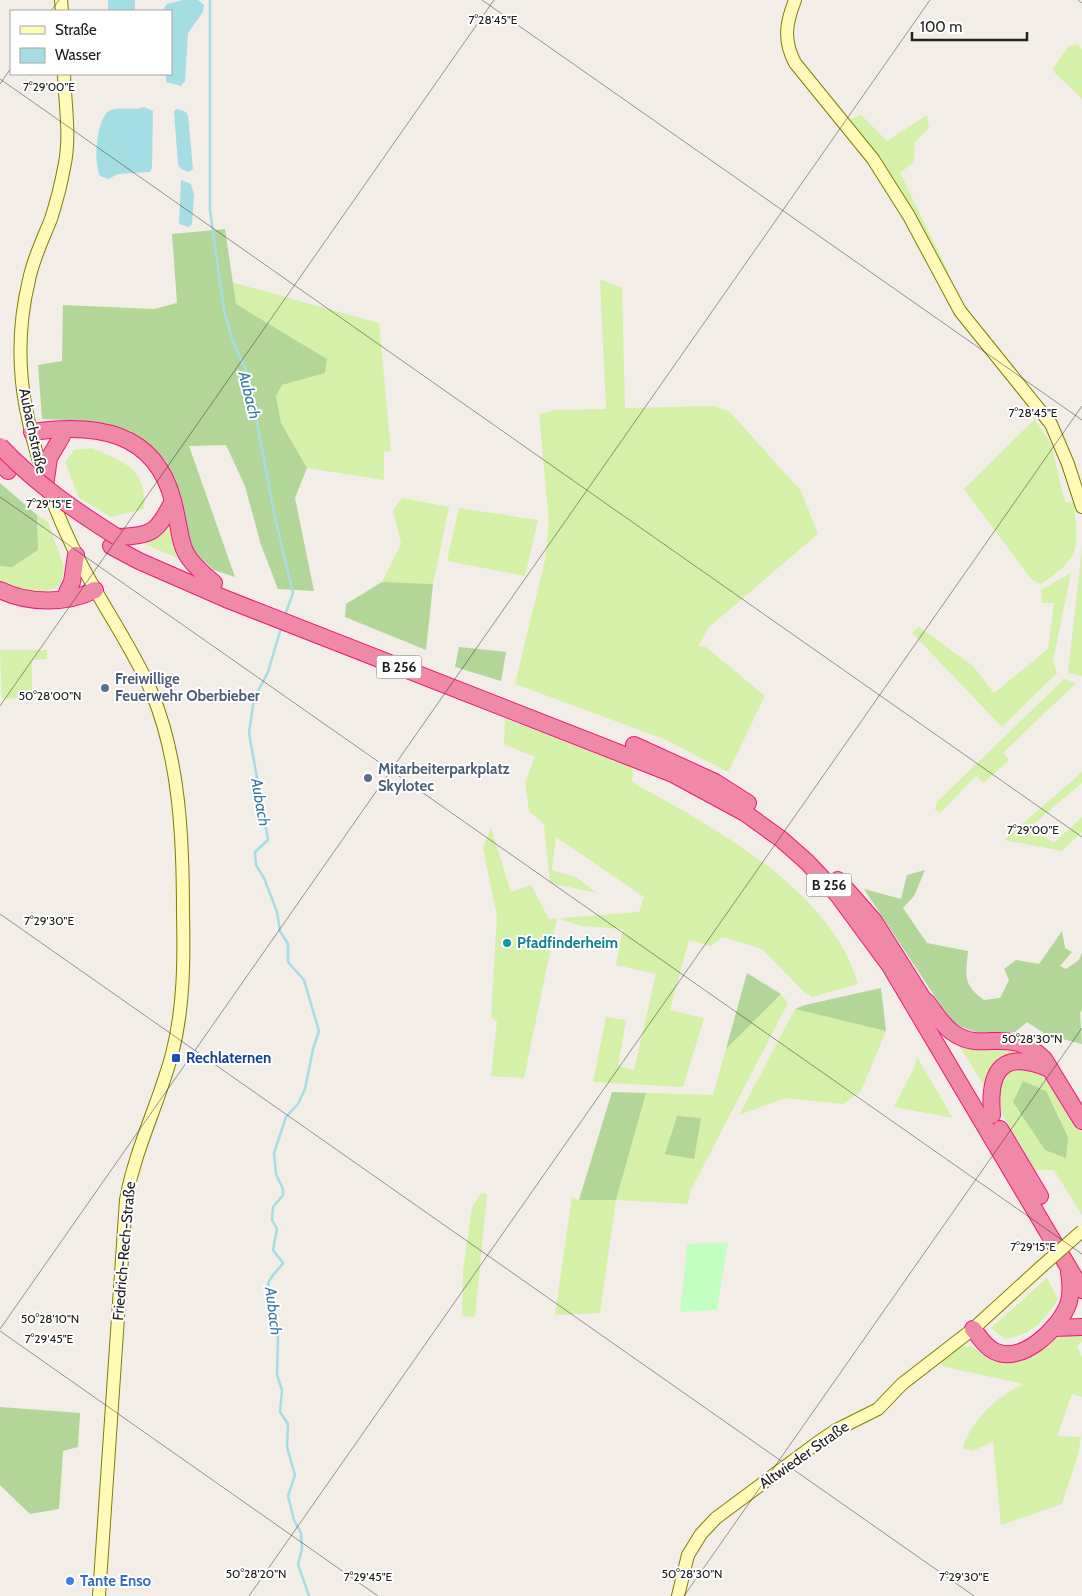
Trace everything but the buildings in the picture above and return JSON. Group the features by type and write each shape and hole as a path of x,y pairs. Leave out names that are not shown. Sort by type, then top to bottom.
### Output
{"highway":[{"path":"32,432 57,429 103,430 116,434 137,446 162,473 174,501 183,550 192,564 214,583"},
{"path":"32,432 46,439 62,436 77,429"},
{"path":"45,486 49,458 62,436"},
{"name":"B 256","path":"0,446 27,473 56,497 139,561 576,729 674,774 745,814 781,839 807,862 837,894 867,933 908,995 1075,1268 1068,1306 1053,1328"},
{"name":"B 256","path":"3,468 65,516 114,541 214,583 228,595"},
{"path":"114,541 139,536 157,529 174,501"},
{"path":"67,592 72,582 76,555"},
{"path":"43,600 83,586 95,590"},
{"path":"0,590 18,597 43,600 77,597 95,590"},
{"name":"B 256","path":"576,729 662,756 715,782 788,830 821,860 861,905 887,940 920,992 992,1115 1075,1268 1082,1290"},
{"name":"B 256","path":"920,992 955,1034 974,1040 1020,1042 1037,1052 1050,1069"},
{"path":"992,1115 992,1082 997,1072 1006,1064 1016,1060 1026,1060 1050,1069 1082,1121"},
{"path":"973,1329 986,1346 1000,1354 1009,1355 1028,1348 1053,1328 1082,1327"}],"street":[{"path":"795,0 789,15 786,38 795,62 874,158 960,310 983,342 1046,417 1059,441 1082,507"},
{"name":"Aubachstraße","path":"64,75 65,164 52,215 29,277 22,328 22,384 45,486 76,555 134,657 157,706 170,754 176,794"},
{"name":"Friedrich-Rech-Straße","path":"99,1596 126,1200 136,1155 171,1056 181,1000 183,878 176,794"},
{"name":"Altwieder Straße","path":"678,1596 688,1555 701,1534 716,1518 830,1434 878,1409 902,1384 973,1329 1082,1231"}],"green space":[{"path":"1077,44 1082,49 1082,99 1052,70 1069,46"},
{"path":"861,115 887,141 927,115 929,128 915,142 914,162 900,173 949,273 945,272 880,157 849,120"},
{"path":"225,229 236,304 327,359 325,373 282,385 276,396 281,423 307,468 295,498 314,591 278,589 261,545 245,486 226,445 189,446 235,577 214,570 194,552 167,462 130,431 83,421 42,419 38,365 62,361 63,305 154,309 177,303 172,234"},
{"path":"600,279 622,288 625,408 715,406 730,412 801,491 818,534 708,628 698,646 706,647 765,696 728,772 664,739 515,684 545,560 549,521 539,414 556,410 606,409"},
{"path":"231,282 379,323 391,451 384,452 384,480 307,468 281,423 276,396 282,385 325,373 327,359 236,304"},
{"path":"1035,419 1051,444 1065,502 1074,503 1076,532 1076,542 1071,559 1041,584 1031,579 964,489"},
{"path":"92,448 123,463 137,475 142,484 144,509 111,517 79,498 65,462 74,450"},
{"path":"0,483 37,515 38,550 12,567 0,566"},
{"path":"402,498 449,507 433,584 382,582 401,544 393,510"},
{"path":"459,508 538,520 525,576 447,561"},
{"path":"172,510 186,562 138,541"},
{"path":"37,515 48,522 64,567 61,585 45,592 31,593 0,584 0,566 12,566 38,550"},
{"path":"1082,549 1082,676 1068,673"},
{"path":"1071,573 1053,661 1057,673 1002,727 912,633 919,627 973,666 994,693 1048,649 1054,603 1042,603 1041,590"},
{"path":"382,582 433,584 426,650 345,617 346,604"},
{"path":"459,647 506,652 501,681 455,667"},
{"path":"0,650 47,650 47,659 32,660 32,697 2,699"},
{"path":"1064,679 1076,683 1003,753 1009,760 984,783 976,776 940,813 935,810 937,802"},
{"path":"505,719 633,764 632,782 698,819 732,841 765,864 796,890 822,918 844,950 858,984 812,997 803,991 762,949 722,937 711,946 689,940 670,1010 704,1018 683,1087 593,1082 606,1017 626,1020 618,1066 634,1070 656,974 616,965 623,929 581,926 558,918 639,912 644,897 556,837 552,870 576,877 597,893 550,883 544,824 529,811 525,782 535,757 504,744"},
{"path":"1082,772 1082,783 1030,827 1054,843 1082,817 1082,832 1062,851 1004,840"},
{"path":"491,828 511,892 531,885 549,919 557,918 524,1078 491,1076 497,1022 491,1017 497,916 483,848"},
{"path":"925,870 914,896 903,908 927,943 968,951 967,979 972,989 984,1000 1000,998 1009,980 1004,969 1016,960 1039,964 1062,931 1065,948 1072,952 1060,966 1066,969 1079,960 1082,952 1082,1009 1080,1013 1082,1044 1047,1035 1027,1022 1015,1032 976,1032 953,1024 864,889 901,899 907,875"},
{"path":"747,973 781,994 726,1049"},
{"path":"881,988 886,1031 795,1009 805,1005"},
{"path":"781,994 788,1003 690,1192 688,1204 616,1200 646,1093 713,1095 726,1049"},
{"path":"795,1009 886,1031 861,1091 843,1104 785,1098 739,1115"},
{"path":"955,1039 1003,1043 1036,1056 1020,1056 986,1089"},
{"path":"917,1057 953,1118 894,1107 915,1066"},
{"path":"1017,1064 1047,1075 1059,1090 1082,1131 1082,1215 1054,1170 1035,1170 996,1104 999,1078"},
{"path":"1023,1081 1046,1091 1068,1137 1066,1158 1045,1150 1013,1102"},
{"path":"612,1092 646,1093 616,1200 579,1200"},
{"path":"677,1116 701,1118 694,1159 665,1154"},
{"path":"481,1193 487,1194 475,1317 462,1316 463,1271 472,1208"},
{"path":"572,1197 579,1200 616,1200 600,1313 555,1315"},
{"path":"728,1242 717,1310 680,1312 687,1244"},
{"path":"1047,1278 1058,1299 1036,1326 1023,1334 1005,1339 991,1328"},
{"path":"1079,1334 1082,1336 1082,1342 1077,1346 1082,1357 1082,1397 1072,1394 1057,1436 1081,1437 1078,1455 1062,1504 1001,1525 993,1441 973,1451 963,1448 979,1418 995,1402 1024,1384 945,1367 938,1362 961,1347 971,1346 989,1359 1017,1362 1063,1335"},
{"path":"0,1407 80,1413 78,1447 63,1451 59,1509 30,1514 0,1485"}],"water":[{"path":"108,0 135,0 135,10 108,10"},
{"path":"183,0 198,0 204,5 203,12 188,33 185,81 181,86 166,82 166,75 172,75 172,10 163,10 167,4"},
{"path":"144,107 153,111 152,168 150,172 118,174 108,179 100,176 97,162 97,143 98,133 104,116 112,110"},
{"path":"177,109 186,112 188,116 193,169 189,172 181,169 178,164 174,111"},
{"path":"181,180 191,184 194,195 192,224 189,227 179,224"}],"waterway":[{"name":"Aubach","path":"210,0 210,210 224,310 233,342 248,375 275,518 293,593 285,615"},
{"name":"Aubach","path":"281,628 268,672 254,699 249,733 268,840 255,852 256,865 264,878 277,912 280,931 288,944 288,962 304,980 319,1031 313,1049 305,1089 298,1104 286,1117 274,1153 276,1174 283,1189 283,1195 273,1207 272,1220 277,1229 273,1250 283,1263 268,1284 278,1338 277,1375 282,1390 280,1412 288,1424 287,1447 295,1475 288,1496 294,1520 301,1533 302,1549 298,1564 309,1596"}],"place":[{"name":"Freiwillige Feuerwehr Oberbieber","path":"105,688"},
{"name":"Mitarbeiterparkplatz Skylotec","path":"368,778"},
{"name":"Pfadfinderheim","path":"507,943"},
{"name":"Rechlaternen","path":"176,1058"},
{"name":"Tante Enso","path":"70,1581"}]}
